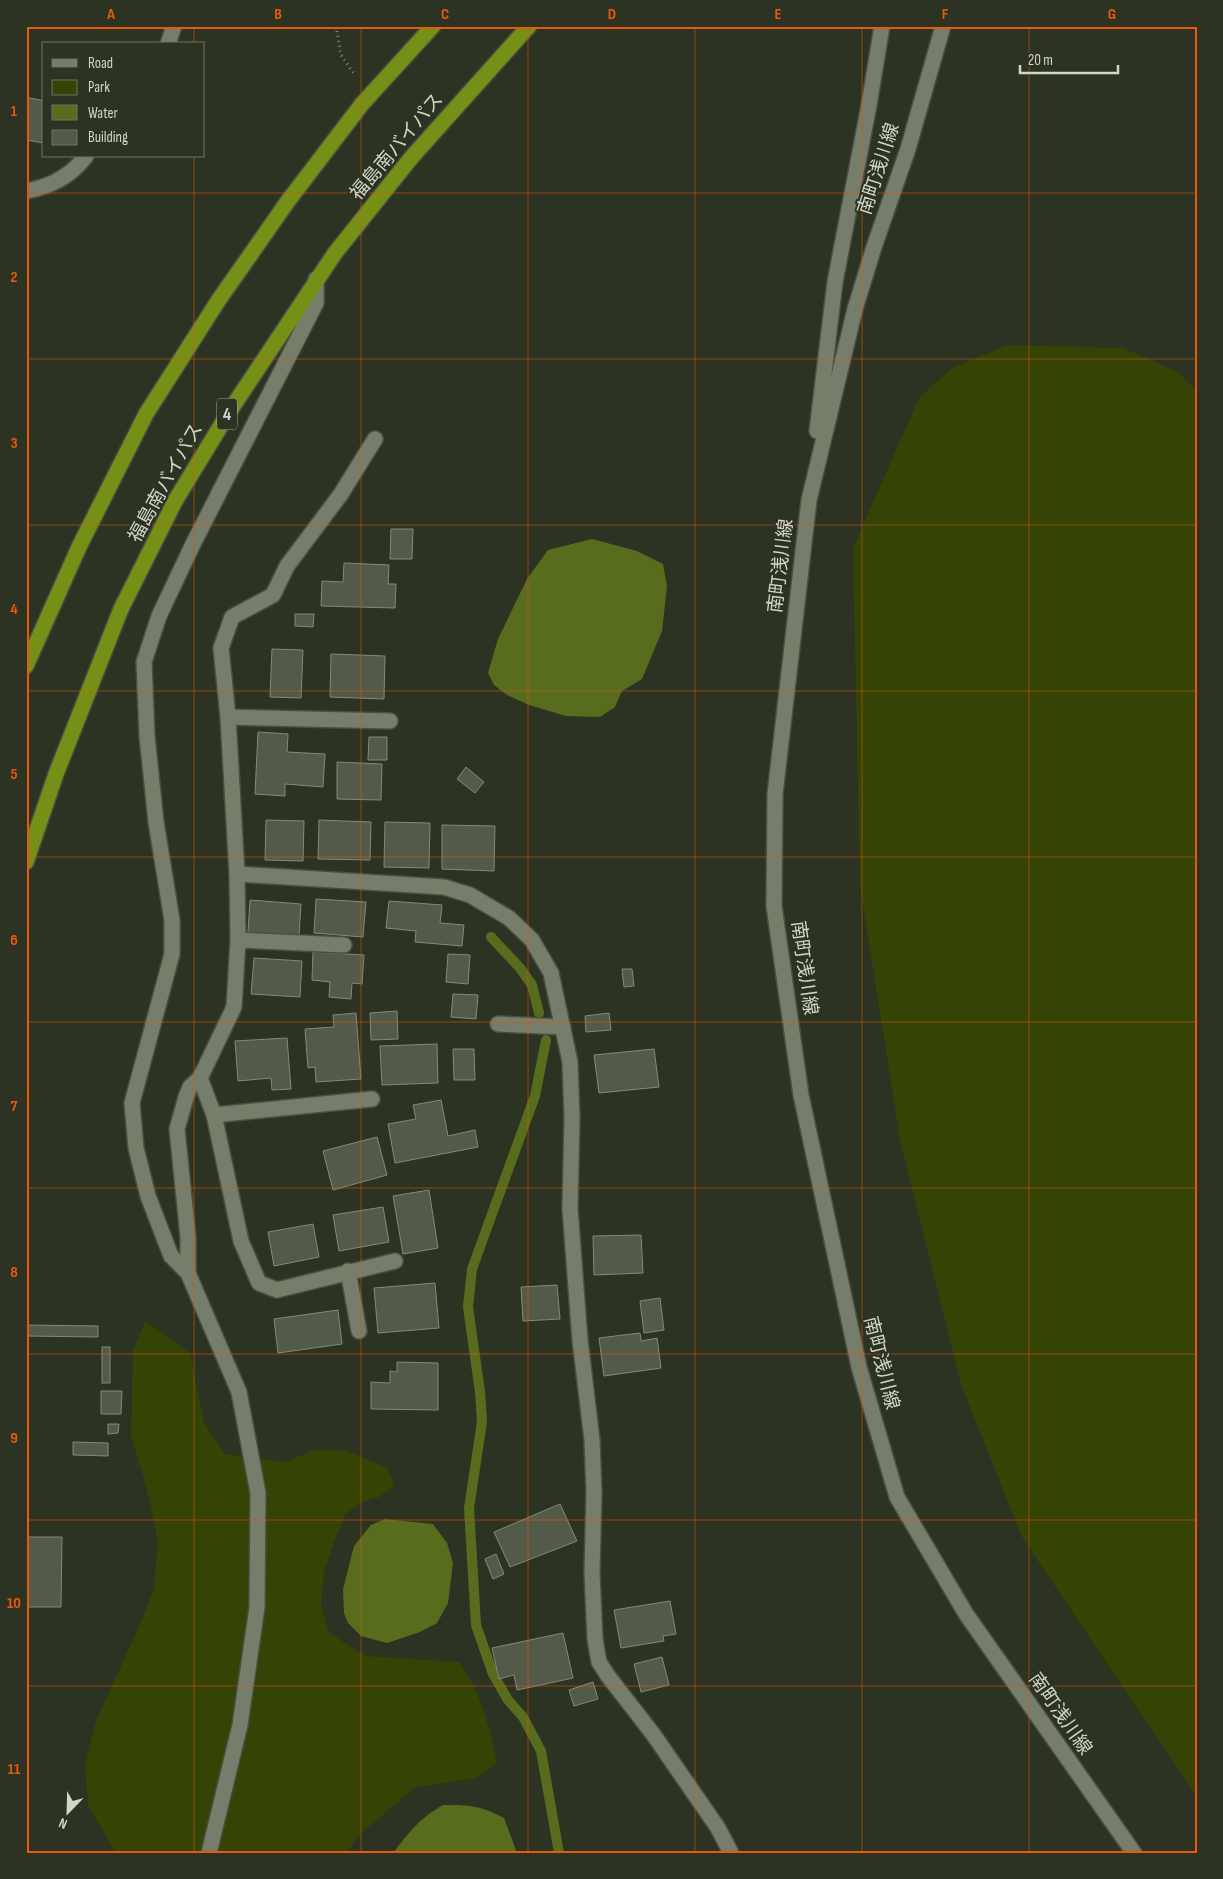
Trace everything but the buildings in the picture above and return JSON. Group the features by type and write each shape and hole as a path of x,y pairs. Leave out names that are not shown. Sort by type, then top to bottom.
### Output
{"highway":[{"path":"26,666 79,547 146,414 218,301 288,202 369,96 433,26"},
{"name":"福島南バイパス","path":"26,862 56,774 122,609 175,501 231,409 335,253 411,158 529,26"}],"street":[{"path":"169,42 174,26"},
{"path":"809,500 835,282 882,26"},
{"name":"南町浅川線","path":"943,26 908,149 855,309 809,500 775,794 774,906 801,1095 859,1367 898,1496 966,1614 1134,1853"},
{"path":"26,191 43,188 76,170 85,158"},
{"path":"209,1853 240,1725 257,1607 258,1493 239,1392 188,1273 171,1256 148,1196 136,1148 132,1103 172,954 172,920 156,822 147,736 144,662 159,616 193,544 316,304 316,279"},
{"path":"188,1273 188,1237 177,1129 190,1087 200,1078 234,1006 238,940 228,717 221,648 232,617 273,595 287,566 341,494 375,438"},
{"path":"228,717 390,721"},
{"path":"236,874 444,887 470,896 509,918 532,940 550,973 570,1062 572,1118 571,1218 580,1340 592,1440 594,1492 592,1573 595,1639 600,1662 608,1676 653,1734 718,1828 731,1853"},
{"path":"238,940 344,945"},
{"path":"498,1024 563,1027"},
{"path":"200,1078 214,1115 241,1241 260,1283 277,1290 395,1260"},
{"path":"214,1115 372,1099"},
{"path":"348,1271 359,1332"}],"path":[{"path":"336,26 341,55 369,96"}],"green space":[{"path":"1008,345 1123,348 1178,372 1197,391 1197,1797 1022,1537 962,1387 900,1139 860,886 853,548 919,398 952,368"},
{"path":"145,1321 190,1353 204,1423 225,1454 285,1462 314,1450 347,1451 388,1468 394,1486 379,1497 362,1502 345,1514 334,1542 324,1573 321,1604 328,1632 365,1656 459,1662 479,1698 488,1723 497,1763 476,1778 414,1788 357,1837 347,1853 116,1853 88,1805 85,1765 96,1720 138,1629 154,1589 158,1541 146,1486 131,1436 133,1351"}],"water":[{"path":"592,539 637,551 663,564 667,586 662,631 642,679 622,691 615,707 600,717 566,716 529,705 507,695 494,685 488,673 498,639 527,579 548,550"},
{"path":"385,1519 433,1524 447,1543 453,1563 448,1603 437,1623 420,1632 387,1643 361,1636 348,1623 344,1613 343,1589 354,1546 371,1525"},
{"path":"443,1805 474,1807 488,1810 504,1818 517,1853 393,1853 415,1826"}],"waterway":[{"path":"491,937 520,968 532,985 539,1013"},
{"path":"546,1040 535,1096 472,1269 468,1307 480,1392 482,1422 469,1508 476,1625 493,1674 508,1700 523,1717 541,1751 559,1853"}]}
